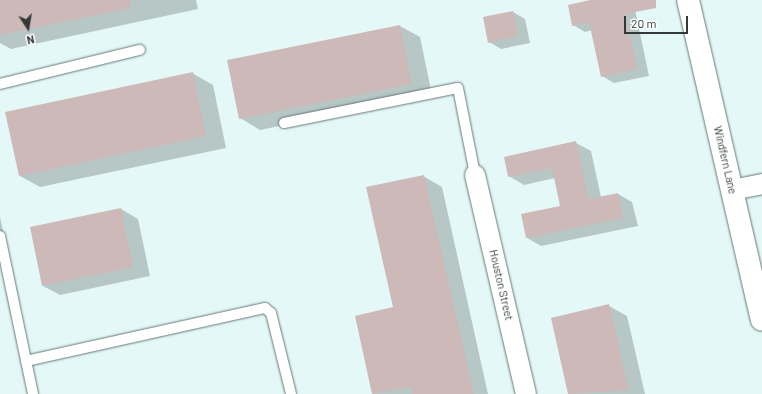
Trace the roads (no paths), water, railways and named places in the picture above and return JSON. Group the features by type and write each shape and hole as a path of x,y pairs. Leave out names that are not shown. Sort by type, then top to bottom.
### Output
{"street":[{"name":"Windfern Lane","path":"688,0 762,320"},
{"name":"Houston Street","path":"475,175 526,394"},
{"path":"732,190 762,184"}],"lane":[{"path":"0,84 140,50"},
{"path":"284,123 458,88 475,175"},
{"path":"0,236 33,394"},
{"path":"26,361 265,308 271,313 290,394"}]}
